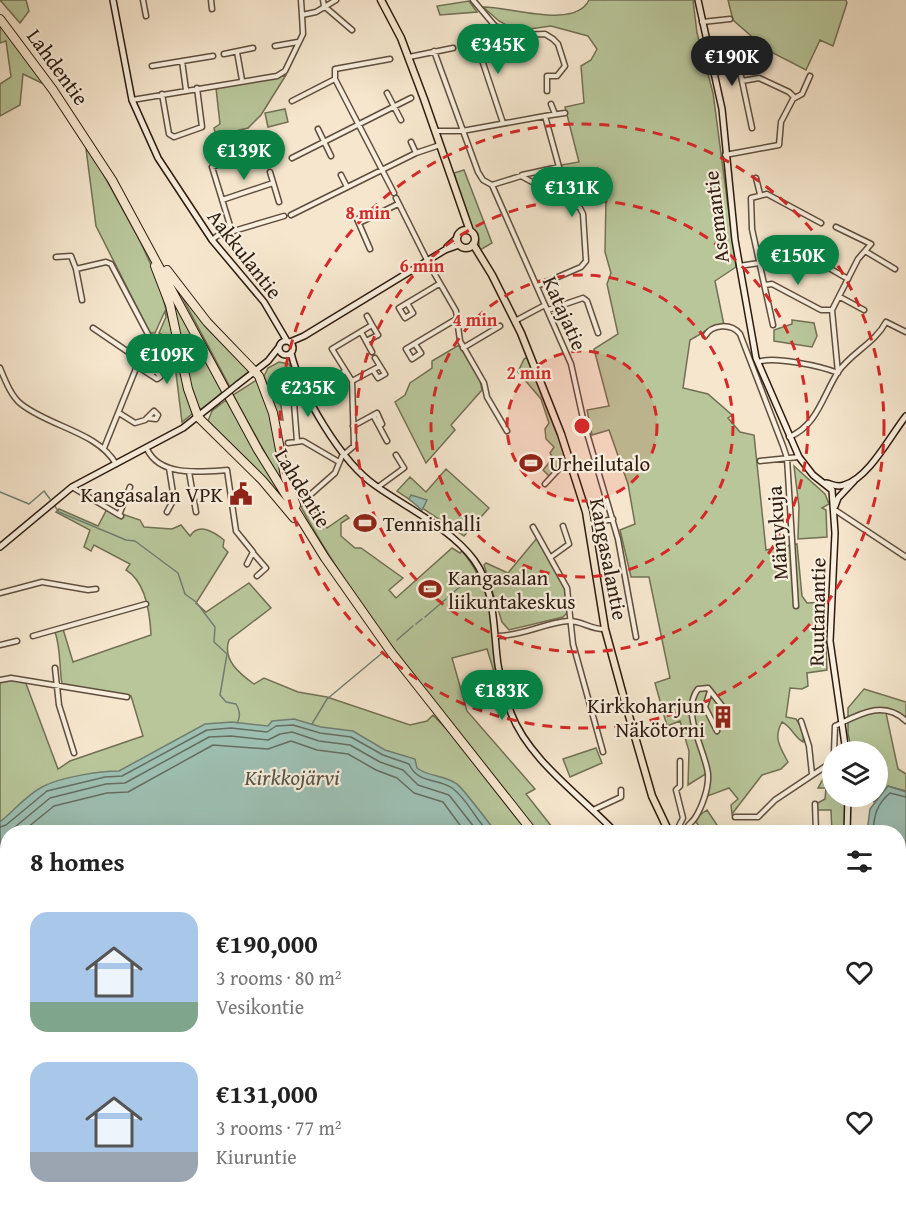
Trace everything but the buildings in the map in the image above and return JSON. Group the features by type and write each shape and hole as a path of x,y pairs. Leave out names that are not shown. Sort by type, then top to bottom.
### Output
{"highway":[{"name":"Lahdentie","path":"0,19 59,98 127,205 243,422 320,550 391,652 527,825"},
{"path":"127,205 189,301 256,371 273,413 288,486 320,550"},
{"path":"127,205 165,292 188,389 198,417 273,492 320,550"}],"main road":[{"name":"Aakkulantie","path":"113,0 132,100 164,170 212,240 255,290 279,328 284,343"},
{"path":"381,0 408,57 474,237 470,246 458,241"},
{"name":"Asemantie","path":"698,0 701,22 722,109 725,155 739,266 758,362 799,457 806,467 836,491"},
{"path":"0,547 72,487 147,449 198,417 268,361 284,343 304,336 458,241 462,231 463,211"},
{"path":"462,231 470,231"},
{"name":"Kangasalantie","path":"470,246 486,264 515,321 544,385 569,458 589,524 605,629 648,785 666,825"},
{"path":"268,361 288,353 304,336"},
{"path":"284,343 329,432 364,477 447,534 474,560 491,603 497,636 500,675 520,731 542,760 608,825"},
{"path":"284,343 288,353"},
{"path":"836,491 844,493 877,456 906,416"},
{"path":"836,491 854,480"},
{"name":"Ruutanantie","path":"836,491 830,641 844,741"},
{"path":"847,825 848,807"}],"street":[{"path":"143,0 146,16"},
{"path":"211,0 212,9"},
{"path":"132,100 277,75 285,71 303,34 302,0"},
{"path":"323,0 324,6 352,30"},
{"path":"302,15 316,12 336,0"},
{"path":"472,0 495,26 520,35 545,34 558,44 565,66 557,76 547,76 547,91"},
{"path":"701,22 730,19"},
{"path":"470,37 479,51 503,123"},
{"path":"275,46 298,42"},
{"path":"734,43 752,128"},
{"path":"224,54 253,48"},
{"path":"408,57 453,48"},
{"path":"237,51 242,80"},
{"name":"Katajatie","path":"434,51 478,172 483,180 492,185 571,364 584,423 613,519 636,637"},
{"path":"152,66 213,56"},
{"path":"390,59 335,69 335,79 458,318 459,336 463,348 484,383 485,392 507,431"},
{"path":"182,61 186,90"},
{"path":"725,155 777,147 781,122 794,97 802,94 810,76"},
{"path":"742,81 759,78 789,92 794,97"},
{"path":"292,101 335,79"},
{"path":"162,94 169,134 174,137 202,127 197,88"},
{"path":"387,93 401,120"},
{"path":"292,158 411,98"},
{"path":"551,104 555,114"},
{"path":"435,131 462,131 565,113"},
{"path":"492,185 560,166 545,116"},
{"path":"318,129 331,156"},
{"path":"258,134 268,165"},
{"path":"411,142 416,153"},
{"path":"291,215 416,153 440,145"},
{"path":"232,232 212,167 263,150"},
{"path":"270,172 279,202"},
{"path":"341,175 347,188"},
{"path":"521,176 580,208 583,214 586,261 581,267 537,286"},
{"path":"756,178 760,194"},
{"path":"222,200 273,183"},
{"path":"773,325 750,218 751,198 760,194 774,197 821,223"},
{"path":"370,249 358,221 398,204"},
{"path":"212,240 284,216"},
{"path":"837,227 871,243 832,310 838,372"},
{"path":"757,250 774,246"},
{"path":"785,249 791,246 848,279"},
{"path":"865,250 895,269"},
{"path":"56,257 71,256 82,300"},
{"path":"76,269 106,262 111,264 151,340 137,366 104,448"},
{"path":"739,266 759,262"},
{"path":"407,303 440,284"},
{"path":"765,285 772,284 821,310 832,310"},
{"path":"840,297 864,310"},
{"path":"548,310 583,298 587,302 598,333"},
{"path":"515,321 545,305"},
{"path":"366,341 378,335 367,316"},
{"path":"415,344 458,318"},
{"path":"789,438 806,427 821,405 838,372 867,345 886,322 906,332"},
{"path":"310,495 335,473 345,453 354,446 352,381 332,349 372,325"},
{"path":"463,348 500,326"},
{"name":"Mäntykuja","path":"705,336 710,329 720,326 730,327 740,334 787,458 796,606"},
{"path":"93,328 140,360"},
{"path":"361,332 372,352"},
{"path":"373,369 378,378 385,374 375,358"},
{"path":"758,362 771,359 819,366 838,372"},
{"path":"137,366 150,374"},
{"path":"352,381 380,366"},
{"path":"0,368 14,397 21,404 48,421 104,448 116,464"},
{"path":"324,372 326,380 331,381 345,371"},
{"path":"294,403 297,441"},
{"path":"119,413 135,423 147,418"},
{"path":"353,426 373,415 387,441"},
{"path":"303,441 305,433"},
{"path":"288,443 303,441 339,462"},
{"path":"147,449 157,464 169,468 189,472 226,470 236,531 266,568 257,576"},
{"path":"378,487 404,468 396,455"},
{"path":"760,461 799,457"},
{"path":"545,484 569,458"},
{"path":"167,512 174,499 169,468"},
{"path":"189,472 196,512"},
{"path":"72,487 120,515 130,487"},
{"path":"835,509 906,557"},
{"path":"589,524 613,519"},
{"path":"551,557 569,544 563,526"},
{"path":"533,527 567,588 573,645 603,752"},
{"path":"247,564 253,552"},
{"path":"0,592 42,582 88,590 96,589"},
{"path":"33,636 146,604"},
{"path":"497,636 513,635 571,621 588,628 605,629"},
{"path":"0,645 17,640"},
{"path":"56,668 59,705 74,753"},
{"path":"0,680 11,678 126,697"},
{"path":"687,825 699,809 708,773 697,745 693,722 694,694 705,687 711,690 726,711"},
{"path":"711,690 705,707 717,731"},
{"path":"834,741 835,726 869,709 900,716 906,721"},
{"path":"801,721 809,746 812,774"},
{"path":"680,761 680,786 676,790 683,818 680,825"},
{"path":"735,818 759,817 775,800 822,768"},
{"path":"593,810 621,797 621,790"},
{"path":"815,804 816,825"}],"shaded area":[{"path":"0,0 26,0 29,11 20,23"},
{"path":"589,0 693,0 697,33 713,93 736,267 715,281 724,325 709,329 690,340 683,388 708,394 732,415 728,418 740,432 754,435 766,550 797,544 802,596 807,603 824,602 827,670 807,673 808,686 802,689 790,688 786,717 796,719 804,731 803,742 782,722 778,738 788,762 781,769 762,775 732,814 731,805 738,799 729,788 705,797 707,773 688,785 689,751 680,721 667,726 655,683 670,678 649,577 631,577 620,530 635,524 628,484 609,430 592,435 587,410 609,406 594,349 618,334 607,284 611,273 605,252 606,198 598,168 563,173 561,165 579,162 565,107 584,103 581,66 591,60 597,49 588,36 551,26 522,30 510,27 483,7 556,15 570,14 581,9"},
{"path":"728,0 846,0 847,3 833,46 820,40 806,70 767,50 733,20"},
{"path":"469,1 477,12 440,15 437,6"},
{"path":"0,25 46,85 23,74 20,105 0,116 0,84 11,77 6,41 0,43"},
{"path":"286,75 261,115 248,128 216,136 214,128 220,124 216,88"},
{"path":"285,109 288,122 268,127 265,113"},
{"path":"85,141 140,241 158,280 192,406 192,414 182,422 172,341 159,333 166,317 165,311 155,333 150,333 96,226"},
{"path":"464,170 492,243 480,250 478,238 469,222 454,173"},
{"path":"166,285 222,392 202,410 192,396 176,316"},
{"path":"181,295 209,330 250,371 230,387"},
{"path":"792,320 814,323 817,336 812,347 774,341 774,330 792,324"},
{"path":"459,345 480,380 482,390 451,425 455,430 426,463 395,402 405,395 410,383 432,368 432,361"},
{"path":"529,356 543,386 567,461 550,477 543,470 553,458 550,453 554,447 546,439 545,429 549,423 541,399 518,372 524,359"},
{"path":"279,362 289,364 296,377 293,391 279,392 283,420 279,419 264,376 268,368"},
{"path":"258,379 270,414 281,474 289,496 233,395"},
{"path":"226,400 281,497 208,421 212,411"},
{"path":"794,466 825,494 829,504 822,508 826,510 827,537 798,539 799,507"},
{"path":"446,469 489,508 464,536 397,491 410,477 426,492"},
{"path":"308,502 327,528 346,515 349,518 341,523 341,536 355,548 361,548 403,578 389,590 396,598 452,548 460,553 462,551 480,579 486,594 493,625 498,674 495,675 487,649 452,658 467,711 535,789 526,794 550,825 532,825 413,674 353,593 301,507"},
{"path":"59,509 98,526 107,509 140,520 144,527 172,529 181,525 190,536 202,529 220,537 224,540 223,547 228,552 196,603 206,612 249,583 271,608 229,640 228,654 238,671 254,684 264,678 298,692 327,697 410,725 427,721 433,715 454,737 523,825 0,825 0,680 25,681 58,769 70,761 143,736 131,696 62,684 55,632 63,629 73,662 151,635 146,599 138,582 126,570 130,564 94,545 91,551 84,547 90,530 56,512"},
{"path":"537,538 565,588 567,613 563,617 509,630 502,622 484,565 486,563 508,573"},
{"path":"864,689 906,702 906,721 900,716 886,713 898,769 906,774 906,791 888,786 888,741 850,741 848,708"},
{"path":"596,748 602,763 570,777 563,759"},
{"path":"822,801 822,807 846,807 845,825 832,825 831,810 817,810 816,804"},
{"path":"707,810 717,825 698,825 696,822 697,817"}],"water":[{"path":"411,495 427,500 422,510 409,499"},
{"name":"Kirkkojärvi","path":"294,719 321,727 353,731 385,750 415,759 417,768 422,771 457,784 490,825 0,825 0,822 32,793 44,786 71,777 119,771 205,724 232,722 268,726 272,721"},
{"path":"888,786 906,792 906,825 868,825 872,807 888,807"}],"waterway":[{"path":"0,492 29,504 44,491 50,499"},
{"path":"54,505 59,512 126,540 135,541 178,573 185,594 196,602 215,627 214,642 227,654 220,695 226,702 236,704 240,714 237,723"},
{"path":"448,597 476,573"},
{"path":"425,617 446,599"},
{"path":"416,624 422,619"},
{"path":"397,640 413,626"},
{"path":"312,724 327,699 381,654"}],"place":[{"name":"Urheilutalo","path":"531,463"},
{"name":"Kangasalan VPK","path":"241,494"},
{"name":"Tennishalli","path":"365,523"},
{"name":"Kangasalan liikuntakeskus","path":"430,589"},
{"name":"Kirkkoharjun Näkötorni","path":"723,717"}]}
